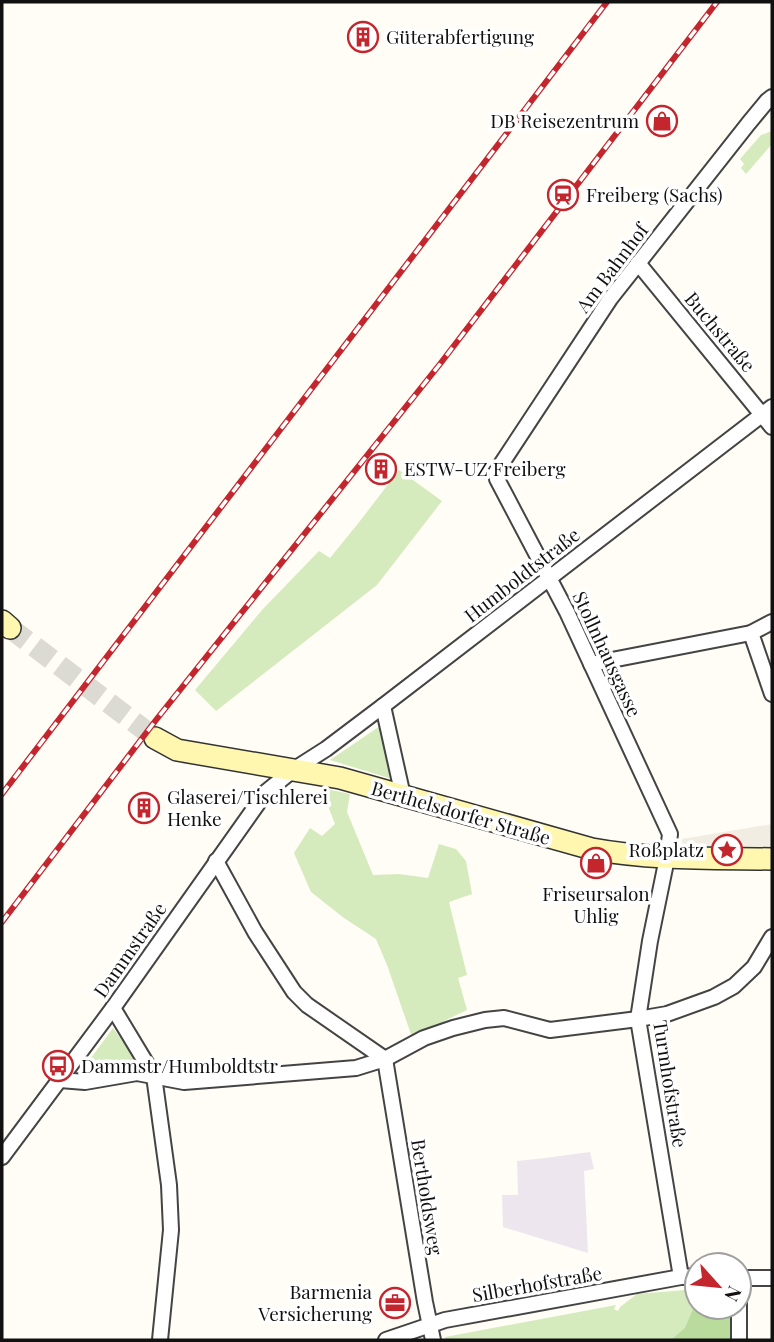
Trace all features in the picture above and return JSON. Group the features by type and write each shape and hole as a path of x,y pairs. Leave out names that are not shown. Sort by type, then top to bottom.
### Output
{"street":[{"name":"Am Bahnhof","path":"496,472 610,299 772,97"},
{"name":"Buchstraße","path":"638,263 767,411 772,427"},
{"name":"Humboldtstraße","path":"293,770 383,706 767,411"},
{"name":"Stollnhausgasse","path":"496,472 497,479 550,578 670,834 667,858"},
{"path":"591,664 751,633 772,622"},
{"path":"751,633 772,694"},
{"path":"383,706 404,796"},
{"name":"Berthelsdorfer Straße","path":"155,738 177,750 341,778 592,849 623,855 667,858 772,859"},
{"name":"Dammstraße","path":"2,1157 113,1008 266,792 293,770"},
{"name":"Turmhofstraße","path":"667,858 638,1019 681,1277"},
{"path":"216,861 255,932 294,992 307,1005 385,1059"},
{"path":"60,1080 85,1082 137,1073 184,1082 356,1068 385,1059 424,1038 485,1020 504,1017 550,1030 678,1011 734,986 754,967 772,937"},
{"path":"113,1008 154,1076 169,1185 171,1230 160,1340"},
{"name":"Bertholdsweg","path":"385,1059 433,1340"},
{"name":"Silberhofstraße","path":"386,1340 445,1320 681,1277"},
{"path":"753,1278 772,1278"},
{"path":"740,1321 740,1340"}],"shaded area":[{"name":"Roßplatz","path":"772,824 772,866 683,861 682,839"},
{"path":"590,1152 594,1169 584,1171 588,1253 503,1227 502,1195 518,1195 517,1161"}],"green space":[{"path":"772,131 772,144 746,174 741,168 744,164 740,159 761,135"},
{"path":"399,470 442,501 377,585 216,711 195,690 262,610 319,551 330,558"},
{"path":"380,726 392,779 330,760"},
{"path":"321,788 350,794 347,812 373,875 399,874 428,878 439,844 456,849 466,861 472,894 449,902 467,975 458,978 467,1010 413,1040 376,939 311,892 294,853 310,828 322,836 335,824"},
{"path":"113,1028 137,1061 88,1071 83,1069"},
{"path":"683,1290 683,1321 731,1321 731,1340 446,1340 445,1337 616,1305 614,1309 618,1311 637,1294"},
{"path":"688,1321 733,1321 734,1340 671,1340 685,1328"}],"tunnel":[{"path":"10,628 155,738"}],"railway":[{"path":"2,794 607,2"},
{"path":"2,922 156,720 440,364 717,2"}],"place":[{"name":"Güterabfertigung","path":"363,37"},
{"name":"DB Reisezentrum","path":"662,121"},
{"name":"Freiberg (Sachs)","path":"563,195"},
{"name":"ESTW-UZ Freiberg","path":"381,469"},
{"name":"Glaserei/Tischlerei Henke","path":"144,808"},
{"name":"Roßplatz","path":"727,850"},
{"name":"Friseursalon Uhlig","path":"596,863"},
{"name":"Dammstr/Humboldtstr","path":"58,1066"},
{"name":"Barmenia Versicherung","path":"395,1303"}]}
